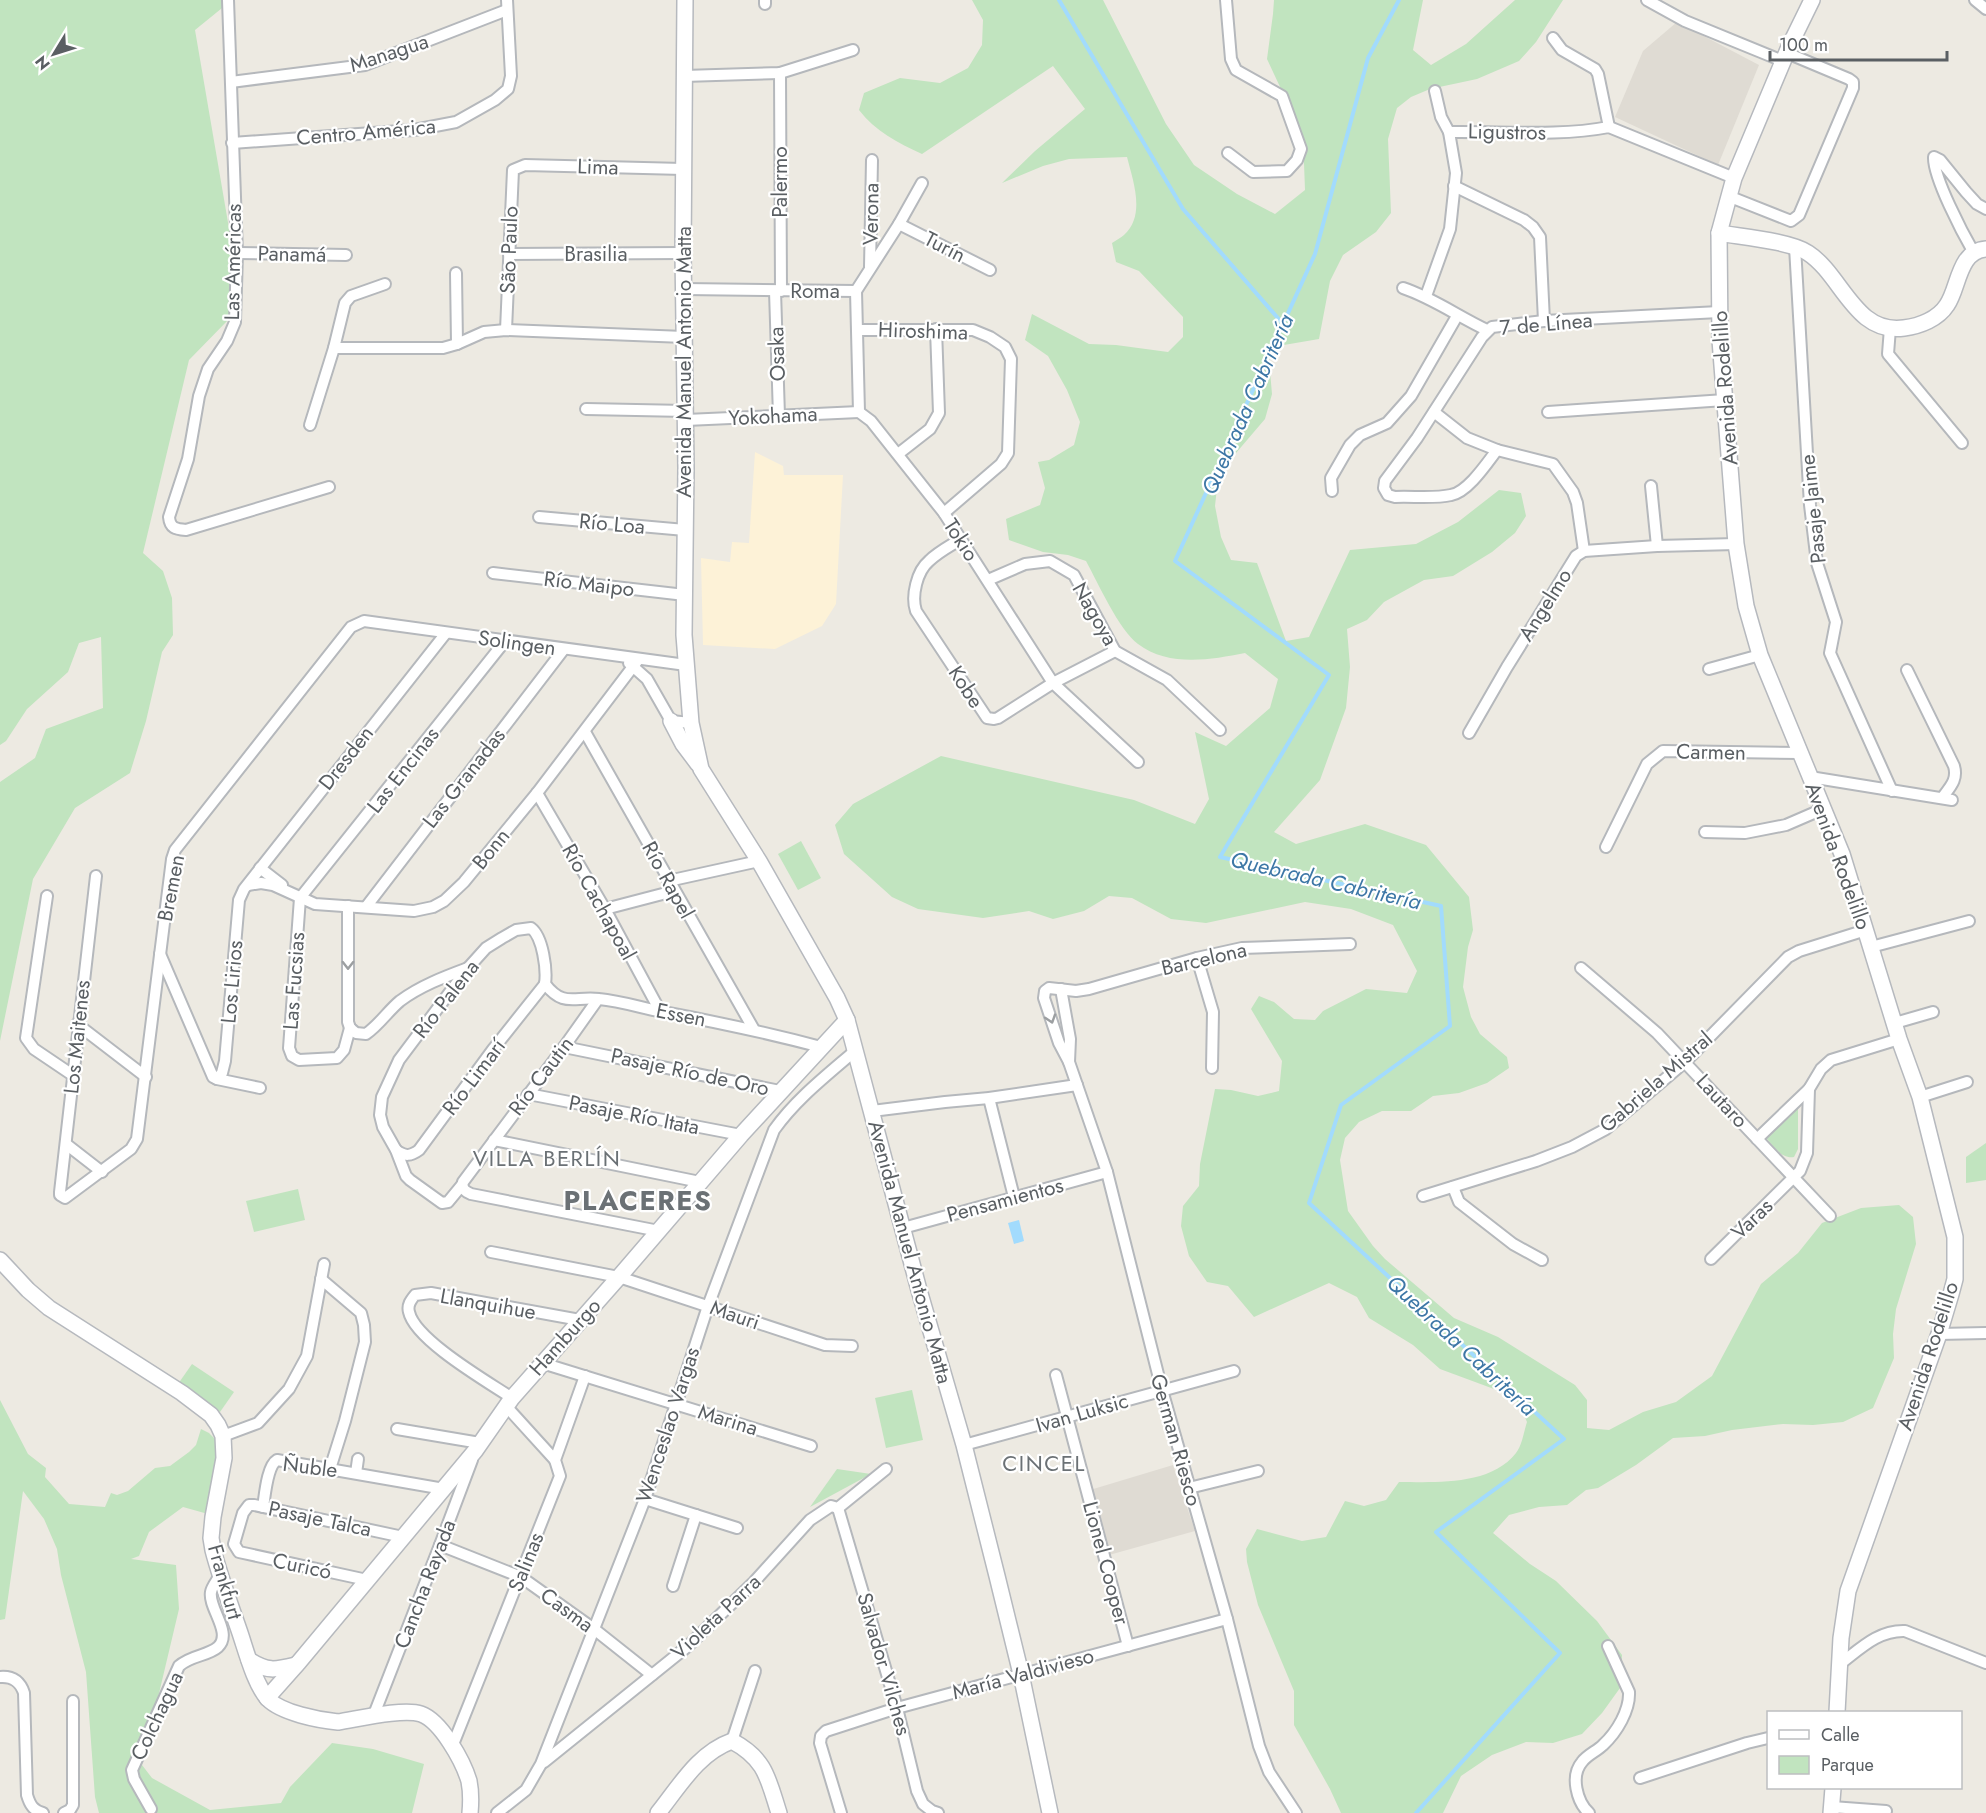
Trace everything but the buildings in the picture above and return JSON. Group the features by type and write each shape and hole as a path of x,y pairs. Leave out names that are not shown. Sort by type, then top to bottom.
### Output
{"street":[{"name":"Las Américas","path":"228,0 237,253 235,322 227,341 208,369 199,396 188,459 169,517 170,524 175,529 186,530 329,487"},
{"name":"Avenida Manuel Antonio Matta","path":"685,0 683,170 686,416 685,595 686,665 691,723 701,769 759,861 837,998 847,1020 964,1445 1021,1674 1050,1813"},
{"path":"1226,0 1232,58 1236,70 1282,96 1301,149 1297,160 1287,171 1253,172 1228,153"},
{"path":"1647,0 1685,21 1853,82 1853,88 1797,218 1791,221 1728,196"},
{"name":"Avenida Rodelillo","path":"1812,0 1785,57 1734,178 1719,233 1719,312 1736,544 1746,606 1760,655 1842,854 1899,1039 1920,1097 1955,1236 1955,1279 1939,1334 1848,1592 1843,1614 1837,1711"},
{"path":"1975,0 1986,9"},
{"name":"Managua","path":"231,82 365,65 507,5"},
{"name":"Centro América","path":"232,143 414,130 456,122 495,100 508,89 511,76 507,5"},
{"path":"1553,38 1562,51 1595,69 1598,74 1608,127 1734,178"},
{"path":"684,76 780,73 853,50"},
{"name":"Palermo","path":"778,291 780,73"},
{"name":"Ligustros","path":"1435,91 1441,117 1449,132 1559,133 1608,127"},
{"path":"1426,296 1450,229 1456,173 1449,132"},
{"path":"1719,233 1795,247 1808,252 1822,265 1863,316 1875,325 1890,328 1911,326 1938,315 1947,306 1955,292 1963,265 1980,251 1959,228 1934,165 1934,157 1940,160 1977,204 1986,209"},
{"name":"Verona","path":"870,268 872,160"},
{"name":"Lima","path":"513,170 525,165 683,170"},
{"name":"São Paulo","path":"506,330 513,170"},
{"name":"Roma","path":"684,290 856,291 922,183"},
{"path":"1454,186 1524,220 1540,237 1544,321"},
{"name":"Turín","path":"899,224 990,270"},
{"name":"Pasaje Jaime","path":"1795,247 1810,505 1817,563 1836,622 1830,653 1892,791"},
{"name":"Panamá","path":"237,253 346,255"},
{"name":"Brasilia","path":"509,254 683,253"},
{"path":"456,273 457,344"},
{"path":"310,425 334,348 345,303 351,296 385,284"},
{"path":"1403,288 1426,296 1457,316 1487,330"},
{"name":"Osaka","path":"778,291 779,416"},
{"path":"856,291 859,412"},
{"name":"7 de Línea","path":"1497,450 1472,481 1461,491 1452,495 1395,497 1385,492 1383,485 1487,330 1492,327 1544,321 1719,312"},
{"path":"1332,491 1331,478 1350,445 1360,435 1387,423 1411,396 1457,316"},
{"path":"1890,328 1888,354 1962,443"},
{"path":"898,454 930,429 939,413 936,329"},
{"path":"334,348 443,348 484,332 506,330 684,337"},
{"name":"Hiroshima","path":"858,330 973,330 1005,347 1011,359 1008,453 1001,464 944,513"},
{"path":"1548,412 1725,400"},
{"name":"Yokohama","path":"586,409 686,416 779,416 859,412"},
{"name":"Tokio","path":"859,412 871,421 944,513 1053,683 1138,762"},
{"path":"1434,412 1467,438 1497,450 1553,464 1573,492 1577,503 1584,551"},
{"path":"1651,486 1658,546"},
{"name":"Río Loa","path":"539,517 685,530"},
{"name":"Kobe","path":"961,539 929,560 924,567 914,599 916,611 984,715 989,719 998,718 1053,683 1115,651"},
{"name":"Angelmo","path":"1469,733 1576,556 1584,551 1736,544"},
{"name":"Nagoya","path":"988,580 1025,564 1050,561 1074,575 1115,651 1167,681 1220,730"},
{"name":"Río Maipo","path":"493,573 685,595"},
{"name":"Solingen","path":"351,627 364,621 622,657 636,663"},
{"name":"Bremen","path":"62,1197 68,1197 102,1172 131,1149 137,1139 172,859 175,850 351,627"},
{"name":"Dresden","path":"248,885 446,633"},
{"name":"Las Encinas","path":"300,898 505,641"},
{"name":"Las Granadas","path":"366,907 564,649"},
{"path":"1709,669 1760,655"},
{"path":"636,663 686,665"},
{"path":"636,663 683,744 701,769"},
{"name":"Bonn","path":"260,868 289,891 315,904 414,911 433,907 444,901 464,882 585,732 636,663"},
{"path":"647,679 652,669 661,663"},
{"path":"1810,777 1947,799 1956,774 1954,766 1907,670"},
{"path":"670,721 691,723"},
{"name":"Río Rapel","path":"585,732 753,1029"},
{"name":"Carmen","path":"1606,846 1647,765 1663,751 1800,753"},
{"name":"Río Cachapoal","path":"537,793 605,909 660,1011"},
{"path":"1705,832 1745,833 1786,825 1823,809"},
{"path":"668,881 759,861"},
{"name":"Los Maitenes","path":"62,1197 60,1192 96,876"},
{"name":"Bonn","path":"248,885 261,883 289,891"},
{"name":"Los Lirios","path":"217,1079 225,1061 239,900 243,889 248,885"},
{"path":"605,909 674,891"},
{"path":"47,896 26,1038 34,1049 74,1076"},
{"name":"Las Fucsias","path":"300,898 289,1048 292,1056 299,1060 337,1058 344,1050 350,1028"},
{"path":"348,906 348,1022 350,1028 356,1033 366,1034 375,1028 399,1002 425,985 468,968"},
{"path":"1871,947 1969,921"},
{"name":"Río Palena","path":"462,1183 448,1202 442,1203 410,1180 382,1126 380,1115 382,1097 399,1060 468,968 486,948 516,930 531,928 538,936 546,975 545,984"},
{"name":"Gabriela Mistral","path":"1423,1196 1536,1161 1605,1129 1684,1062 1788,957 1799,951 1866,930"},
{"name":"Barcelona","path":"1061,989 1076,991 1089,989 1197,957 1242,948 1350,944"},
{"path":"160,954 210,1071 217,1079 260,1088"},
{"path":"1197,957 1213,1012 1212,1068"},
{"name":"Lautaro","path":"1581,968 1646,1023 1830,1216"},
{"name":"Essen","path":"545,984 560,999 598,999 753,1029 822,1047"},
{"name":"Río Limarí","path":"396,1150 412,1155 419,1150 494,1048 545,984"},
{"name":"German Riesco","path":"1069,1062 1070,1039 1061,989 1049,988 1045,991 1044,998 1107,1172 1162,1390 1227,1619 1263,1759 1296,1813"},
{"name":"Río Cautin","path":"462,1183 598,999"},
{"path":"1895,1023 1933,1012"},
{"name":"Hamburgo","path":"267,1698 444,1489 478,1447 509,1402 542,1363 620,1277 780,1091 847,1020"},
{"path":"78,1024 146,1077"},
{"path":"1757,1139 1809,1089 1821,1069 1831,1060 1899,1039"},
{"name":"Pasaje Río de Oro","path":"564,1047 780,1091"},
{"name":"Wenceslao Vargas","path":"497,1813 526,1790 541,1764 645,1499 708,1305 774,1130 802,1097 856,1050"},
{"path":"1920,1097 1967,1082"},
{"path":"872,1111 945,1101 989,1098 1077,1085"},
{"name":"Varas","path":"1711,1259 1800,1171 1807,1153 1809,1089"},
{"name":"Pasaje Río Itata","path":"528,1094 741,1135"},
{"path":"989,1098 1014,1197"},
{"path":"494,1140 700,1182"},
{"path":"66,1144 102,1172"},
{"name":"Pensamientos","path":"903,1228 1107,1172"},
{"path":"462,1183 465,1191 471,1194 659,1231"},
{"path":"1452,1187 1459,1202 1513,1244 1542,1260"},
{"name":"Mauri","path":"491,1252 620,1277 825,1345 852,1346"},
{"path":"0,1260 28,1290 50,1308 196,1402 211,1415 223,1436 258,1423 289,1389 307,1356 324,1264"},
{"path":"321,1279 361,1313 365,1342 330,1469"},
{"name":"Llanquihue","path":"509,1402 447,1356 417,1326 409,1312 410,1302 415,1295 430,1293 580,1320"},
{"path":"1939,1334 1986,1333"},
{"name":"Marina","path":"542,1363 811,1446"},
{"name":"Ivan Luksic","path":"964,1445 1234,1371"},
{"name":"Lionel Cooper","path":"1056,1375 1128,1646"},
{"name":"Salinas","path":"452,1747 560,1476 555,1460 585,1376"},
{"path":"509,1402 555,1460"},
{"path":"397,1429 478,1447"},
{"name":"Frankfurt","path":"223,1436 224,1458 211,1538 213,1551 249,1660 267,1698"},
{"name":"Cancha Rayada","path":"373,1717 478,1447"},
{"name":"Ñuble","path":"356,1473 358,1459"},
{"name":"Ñuble","path":"263,1507 271,1467 274,1461 281,1460 444,1489"},
{"name":"Violeta Parra","path":"541,1764 688,1646 737,1599 810,1520 831,1506 838,1508 886,1469"},
{"path":"1189,1488 1258,1471"},
{"path":"645,1499 737,1528"},
{"name":"Pasaje Talca","path":"236,1550 234,1544 249,1505 403,1537"},
{"name":"Salvador Vilches","path":"838,1508 897,1708 920,1799 928,1808 938,1813"},
{"path":"673,1586 696,1515"},
{"name":"Casma","path":"441,1545 521,1577 594,1629 652,1675"},
{"name":"Curicó","path":"236,1550 241,1553 367,1580"},
{"name":"Colchagua","path":"152,1809 134,1779 132,1770 179,1666 186,1660 217,1648 222,1641 222,1634 210,1596 220,1575"},
{"name":"María Valdivieso","path":"841,1813 820,1743 821,1736 826,1731 897,1708 1227,1619"},
{"path":"1840,1664 1872,1640 1895,1631 1905,1631 1986,1663"},
{"path":"1589,1813 1578,1794 1575,1780 1577,1769 1613,1735 1630,1699 1608,1646"},
{"path":"249,1660 270,1670 296,1665"},
{"path":"732,1741 755,1671"},
{"path":"0,1677 10,1677 18,1682 24,1693 27,1795 30,1805 36,1811 43,1813"},
{"path":"267,1698 290,1711 326,1721 338,1722 408,1712 422,1714 440,1729 452,1747 468,1780 471,1793 470,1813"},
{"path":"64,1813 73,1805 73,1701"},
{"path":"1640,1778 1767,1738"},
{"path":"658,1813 698,1763 717,1746 732,1741 747,1749 757,1758 763,1768 779,1813"},
{"path":"1833,1789 1832,1810 1886,1811"}],"shaded area":[{"path":"1677,22 1759,65 1718,165 1615,117 1643,51"},
{"path":"755,452 783,466 784,475 843,475 836,604 822,626 775,649 703,645 701,558 730,562 732,542 749,543"},
{"path":"1173,1465 1195,1531 1109,1555 1090,1490"}],"green space":[{"path":"0,0 223,0 227,4 195,30 231,240 229,319 189,360 143,553 163,571 172,598 173,635 162,652 146,721 130,773 75,808 33,879 0,1041 0,782 35,758 46,729 103,708 101,637 79,643 68,672 27,709 6,741 0,745"},
{"path":"972,0 1103,0 1166,124 1194,165 1237,194 1275,214 1305,190 1303,136 1267,59 1274,0 1423,0 1413,50 1431,65 1466,44 1515,0 1563,0 1536,42 1519,61 1477,79 1430,89 1411,97 1397,108 1388,139 1391,213 1376,232 1343,255 1330,281 1319,339 1278,346 1269,360 1272,394 1265,419 1236,453 1218,479 1215,506 1221,537 1231,560 1257,563 1286,641 1309,637 1350,550 1416,544 1458,522 1499,490 1521,493 1526,516 1515,533 1492,552 1453,576 1424,580 1384,602 1367,620 1347,629 1350,667 1346,708 1320,780 1274,832 1296,844 1365,824 1426,845 1469,897 1473,930 1468,947 1463,987 1471,1017 1480,1034 1507,1057 1509,1068 1487,1083 1459,1093 1433,1096 1411,1111 1382,1111 1359,1122 1345,1138 1340,1160 1348,1211 1385,1259 1454,1318 1498,1337 1575,1385 1587,1400 1587,1428 1609,1430 1643,1412 1676,1402 1712,1376 1761,1284 1798,1253 1822,1223 1861,1208 1899,1205 1913,1217 1916,1244 1896,1309 1893,1334 1894,1358 1873,1408 1843,1422 1813,1425 1783,1424 1732,1430 1705,1436 1673,1438 1636,1465 1598,1488 1586,1490 1567,1505 1539,1507 1509,1515 1493,1533 1530,1564 1556,1581 1597,1621 1622,1655 1620,1688 1602,1713 1582,1734 1553,1743 1526,1742 1492,1755 1461,1776 1443,1813 1341,1813 1294,1725 1294,1691 1258,1605 1246,1549 1257,1529 1302,1541 1326,1537 1345,1501 1364,1506 1386,1500 1399,1482 1462,1480 1492,1471 1505,1464 1516,1453 1527,1422 1518,1402 1494,1389 1440,1369 1413,1345 1369,1318 1357,1297 1329,1283 1254,1317 1228,1286 1207,1282 1189,1256 1181,1226 1183,1206 1199,1186 1200,1164 1215,1089 1258,1096 1279,1091 1282,1061 1251,1009 1259,996 1274,1002 1294,1019 1315,1020 1323,1011 1366,989 1407,993 1417,971 1393,925 1351,909 1305,902 1206,923 1171,919 1132,898 1109,896 1084,911 1053,919 1029,911 983,918 918,909 892,897 844,854 835,825 853,804 941,756 1134,800 1195,824 1209,799 1195,732 1226,746 1270,708 1278,679 1245,653 1190,660 1162,656 1150,651 1138,644 1124,628 1109,606 1086,561 1068,555 1043,552 1009,540 1006,519 1040,505 1045,488 1038,462 1049,460 1074,445 1080,422 1067,390 1048,356 1025,340 1032,314 1089,344 1168,352 1183,337 1183,317 1139,271 1116,262 1112,243 1123,236 1135,218 1136,198 1127,157 1069,159 1043,166 1002,183 1035,151 1085,109 1053,66 922,154 888,136 859,110 864,93 900,78 940,83 968,68 982,45 983,20"},
{"path":"801,841 821,878 798,890 778,854"},
{"path":"1798,1106 1798,1149 1794,1157 1789,1157 1778,1151 1766,1138"},
{"path":"1986,1143 1986,1180 1966,1183 1966,1157"},
{"path":"298,1189 305,1220 254,1232 246,1201"},
{"path":"192,1364 234,1392 220,1412 178,1384"},
{"path":"912,1390 923,1440 886,1448 875,1398"},
{"path":"0,1400 28,1454 46,1468 45,1477 69,1504 105,1507 111,1493 117,1495 128,1491 155,1468 170,1466 189,1452 196,1445 201,1429 215,1439 221,1455 208,1514 183,1507 149,1532 139,1556 131,1559 176,1565 179,1609 142,1765 152,1778 210,1810 281,1803 290,1787 332,1743 373,1749 424,1764 412,1813 99,1813 95,1797 86,1672 61,1575 57,1549 44,1519 23,1491 5,1619 0,1620"},
{"path":"837,1469 871,1474 810,1507"}],"water":[{"path":"1019,1220 1024,1241 1014,1244 1008,1223"}],"waterway":[{"path":"1059,0 1183,209 1283,324"},
{"name":"Quebrada Cabritería","path":"1399,0 1368,58 1315,254 1175,561 1329,675 1220,857 1441,906 1450,1026 1341,1105 1309,1203 1564,1439 1436,1532 1560,1653 1416,1813"}],"district":[{"name":"VILLA BERLÍN","path":"547,1158"},
{"name":"PLACERES","path":"638,1200"},
{"name":"CINCEL","path":"1044,1463"}]}
